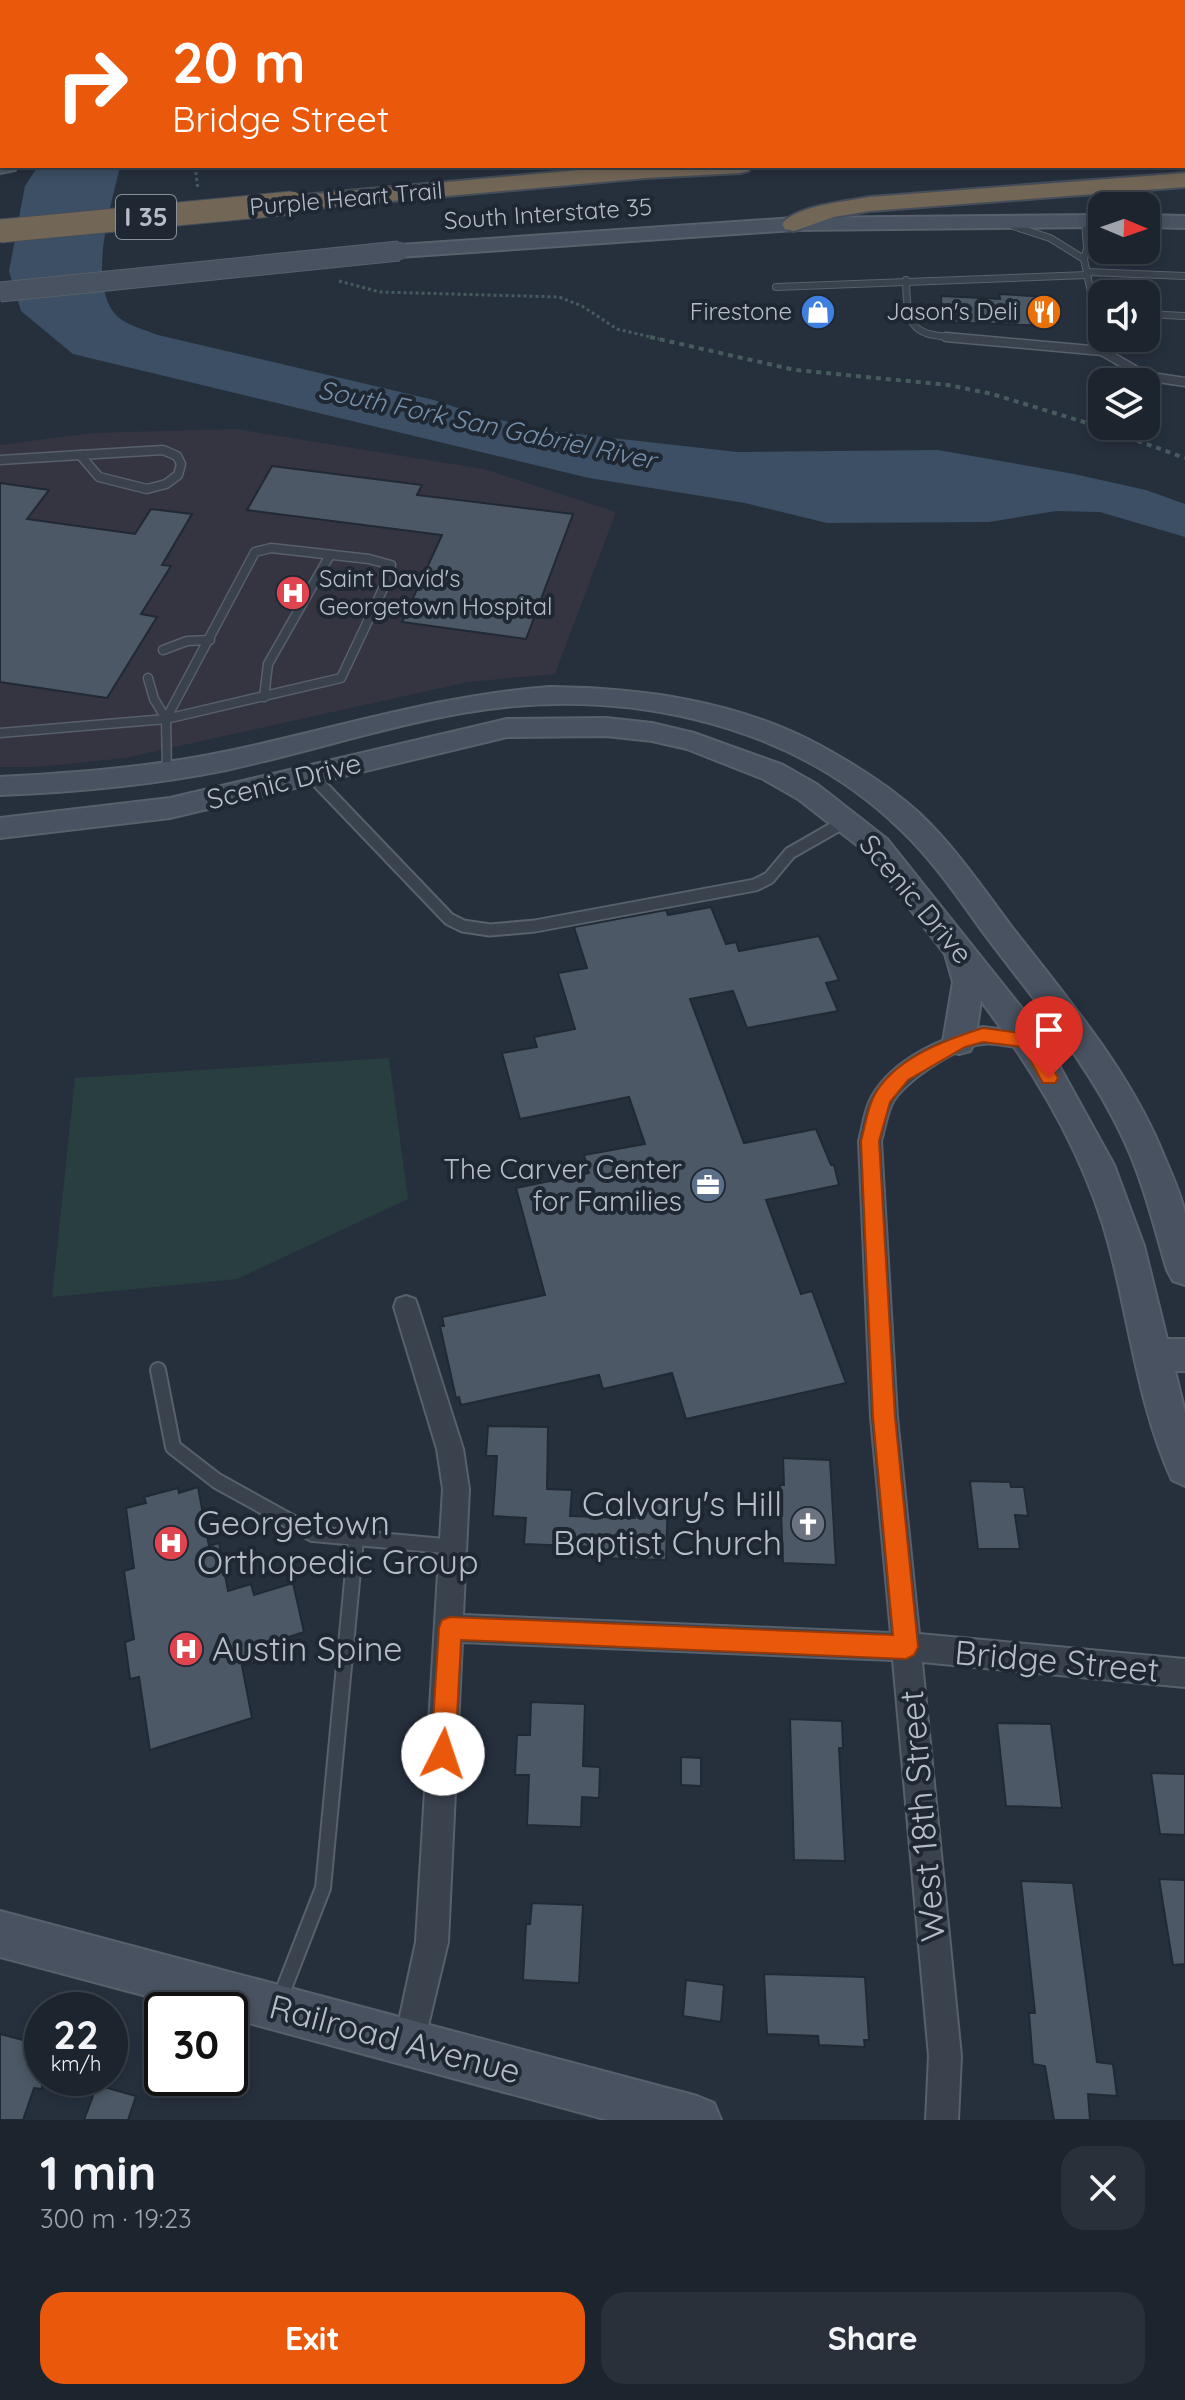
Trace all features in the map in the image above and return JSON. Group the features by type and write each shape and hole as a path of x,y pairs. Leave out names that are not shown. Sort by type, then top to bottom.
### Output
{"highway":[{"name":"Purple Heart Trail","path":"0,231 491,168"},
{"name":"Purple Heart Trail","path":"0,215 702,168"},
{"path":"794,224 829,211 870,204 1185,180"}],"street":[{"name":"South Interstate 35","path":"0,292 399,251 794,224 1088,221"},
{"path":"1160,221 1185,222"},
{"name":"Scenic Drive","path":"0,786 111,780 167,771 227,760 448,706 543,696 636,698 735,720 797,745 826,759 897,810 943,860 1087,1047 1139,1135 1164,1199 1185,1270"},
{"name":"Scenic Drive","path":"0,828 170,808 507,728 606,727 652,732 740,757 797,785 847,820 877,846 1029,1040 1097,1165 1170,1355 1171,1431 1185,1468"},
{"path":"167,771 170,808"},
{"path":"954,941 968,982 959,1042 983,1035 1029,1040"},
{"name":"West 18th Street","path":"942,2120 945,2056 884,1417 870,1141 882,1099 901,1075 959,1042"},
{"path":"406,1307 450,1449 456,1489 432,1942 410,2044"},
{"name":"Bridge Street","path":"450,1628 906,1647 1185,1673"},
{"name":"Railroad Avenue","path":"0,1934 697,2120"}],"lane":[{"path":"993,222 1031,229 1065,244 1084,259"},
{"path":"1088,244 1084,259 1089,280"},
{"path":"776,287 1087,274 1185,276"},
{"path":"906,280 908,318 914,328 928,335 1088,350"},
{"path":"1160,315 1185,316"},
{"path":"1104,352 1145,376 1185,382"},
{"path":"0,460 80,455 163,450 177,456 181,464 178,475 166,484 147,489 99,477 80,455"},
{"path":"0,733 166,719 341,678 390,574 391,565 369,559 271,548 255,552 166,719"},
{"path":"264,697 268,664 330,555"},
{"path":"163,650 187,641 210,640"},
{"path":"148,678 154,699 166,719 167,771"},
{"path":"311,775 449,919 463,926 490,930 535,926 755,885 769,878 790,853 847,820"},
{"path":"158,1370 173,1447 217,1481 313,1534 455,1547"},
{"path":"277,2007 323,1888 356,1539"}],"path":[{"path":"195,168 200,196"},
{"path":"329,279 380,292 559,297 582,306 617,329 808,372 948,385 992,394 1097,426 1185,458"}],"shaded area":[{"name":"Saint David's Georgetown Hospital","path":"236,429 484,469 616,512 555,674 468,682 125,758 38,767 0,767 0,445 92,433"}],"green space":[{"path":"389,1058 408,1199 237,1279 52,1297 75,1078"}],"water":[{"name":"South Fork San Gabriel River","path":"37,168 120,168 107,222 103,286 108,303 118,317 158,335 434,400 482,416 550,431 737,452 938,450 1074,474 1146,490 1185,504 1185,537 1100,512 1056,511 989,522 827,523 745,503 589,478 73,354 21,311 9,271 25,186"}],"building":[{"path":"999,294 1050,297 1053,326 942,322 941,296 1000,299"},
{"path":"272,466 422,485 417,495 573,514 526,639 402,622 442,535 247,510"},
{"path":"0,483 49,490 27,519 135,534 151,509 192,514 162,565 171,566 141,614 157,617 107,698 0,682"},
{"path":"711,907 726,944 736,942 739,951 819,936 839,980 826,983 838,1011 747,1028 733,991 690,999 744,1143 816,1129 831,1165 834,1165 839,1185 766,1200 801,1294 812,1291 846,1383 686,1419 672,1373 603,1389 599,1375 461,1405 459,1397 456,1398 440,1326 444,1326 442,1317 545,1295 516,1188 589,1173 584,1155 645,1144 629,1097 520,1119 502,1053 537,1047 534,1037 575,1029 558,973 587,968 574,927 666,910 668,915"},
{"path":"488,1426 548,1427 547,1489 572,1490 570,1516 635,1518 637,1499 668,1500 666,1560 596,1558 596,1547 524,1544 526,1518 493,1516 497,1456 486,1456"},
{"name":"Calvary's Hill Baptist Church","path":"783,1458 830,1460 836,1565 783,1563 780,1485 784,1485"},
{"path":"970,1481 1010,1482 1011,1487 1024,1487 1028,1516 1015,1515 1020,1549 978,1549"},
{"path":"198,1487 209,1546 219,1543 228,1591 251,1584 254,1595 293,1583 304,1632 264,1645 266,1659 242,1666 252,1718 150,1750 139,1677 130,1679 125,1642 134,1639 124,1571 134,1568 126,1508 146,1503 144,1497 178,1488 179,1493"},
{"path":"531,1702 585,1704 583,1766 600,1767 599,1798 582,1797 581,1827 527,1825 529,1775 515,1775 517,1735 530,1735"},
{"path":"790,1719 842,1721 843,1748 839,1748 845,1861 794,1860"},
{"path":"997,1723 1051,1724 1062,1808 1006,1806"},
{"path":"681,1757 701,1758 701,1786 681,1785"},
{"path":"1151,1773 1185,1774 1185,1835 1160,1834"},
{"path":"1159,1879 1185,1880 1185,1964 1173,1965"},
{"path":"1021,1881 1073,1883 1097,2062 1113,2064 1117,2096 1088,2094 1090,2120 1054,2120 1045,2066 1033,2064 1029,2013 1035,2013"},
{"path":"532,1903 583,1905 579,1983 523,1980 526,1924 530,1924"},
{"path":"764,1974 865,1977 869,2040 864,2040 865,2047 819,2045 818,2036 767,2034"},
{"path":"686,1980 724,1985 721,2022 683,2016"},
{"path":"0,2034 24,2040 24,2096 31,2096 23,2120 0,2120"},
{"path":"93,2096 136,2096 128,2120 84,2120"}],"place":[{"name":"Firestone","path":"818,312"},
{"name":"Jason's Deli","path":"1044,312"},
{"name":"Saint David's Georgetown Hospital","path":"293,593"},
{"name":"The Carver Center for Families","path":"708,1185"},
{"name":"Calvary's Hill Baptist Church","path":"808,1524"},
{"name":"Georgetown Orthopedic Group","path":"171,1543"},
{"name":"Austin Spine","path":"186,1649"}],"route":[{"path":"443,1754 450,1628 906,1647 884,1417 870,1141 882,1099 901,1075 959,1042 983,1035 1029,1040 1049,1078"}]}
